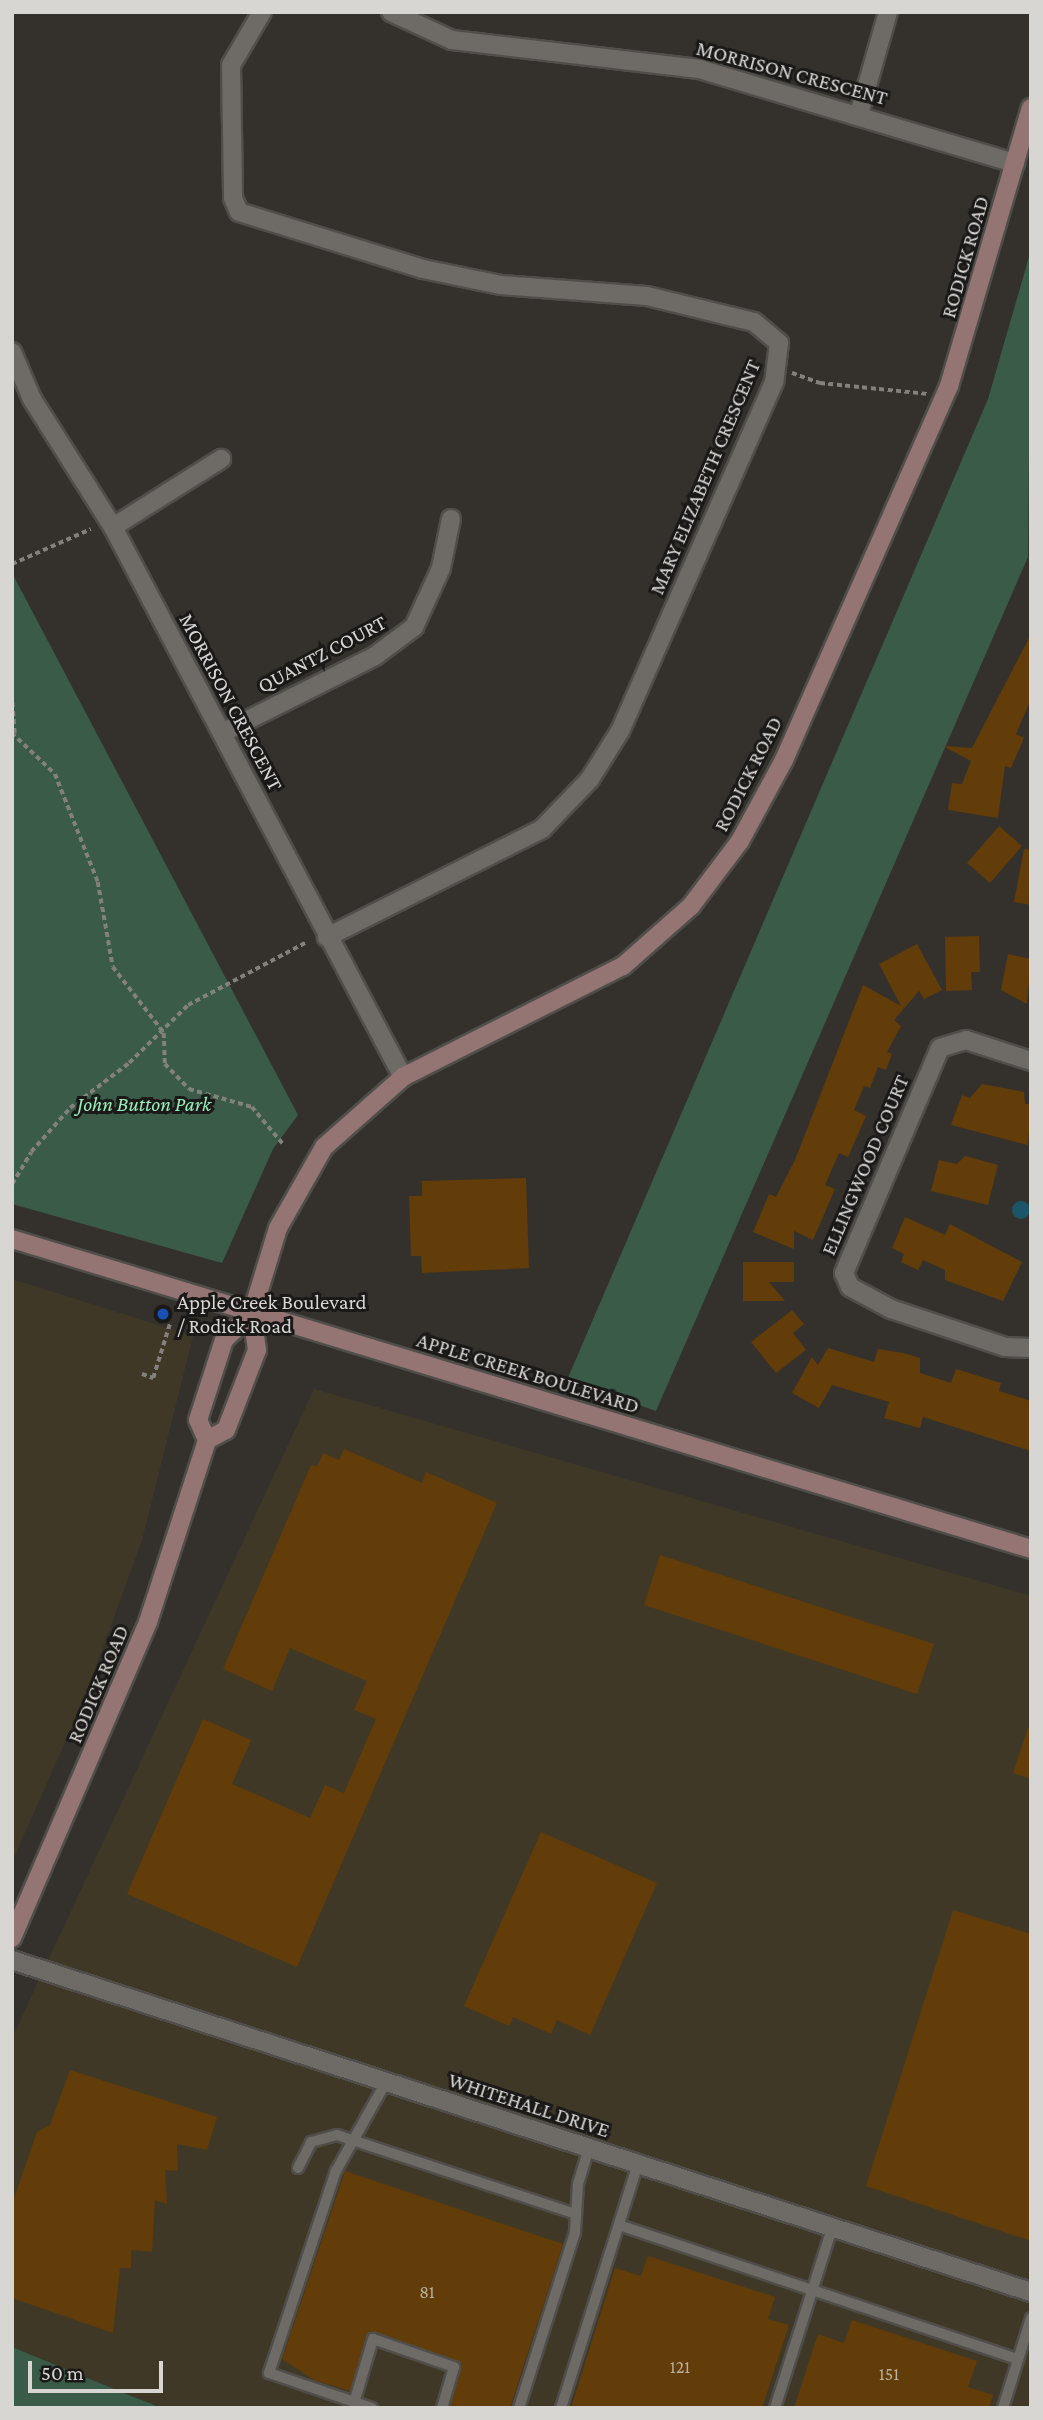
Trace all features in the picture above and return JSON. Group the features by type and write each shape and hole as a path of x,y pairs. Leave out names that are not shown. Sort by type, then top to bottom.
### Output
{"main road":[{"name":"RODICK ROAD","path":"207,1440 226,1430 257,1350 252,1313 290,1198 342,1127 403,1077 623,966 714,879 784,760 944,396 1031,108"},
{"name":"APPLE CREEK BOULEVARD","path":"12,1239 1031,1549"},
{"name":"RODICK ROAD","path":"12,1938 124,1684 207,1440 198,1420 224,1340 252,1313"}],"street":[{"name":"MARY ELIZABETH CRESCENT","path":"261,12 231,65 233,198 239,212 423,269 501,285 647,296 754,321 779,342 780,369 621,731 590,779 542,829 327,937"},
{"name":"MORRISON CRESCENT","path":"391,12 452,40 699,69 859,114 1015,163"},
{"path":"859,114 888,12"},
{"name":"MORRISON CRESCENT","path":"12,352 32,399 113,527 403,1077"},
{"path":"113,527 221,459"},
{"name":"QUANTZ COURT","path":"222,733 406,634 441,568 451,519"},
{"name":"ELLINGWOOD COURT","path":"1031,1061 966,1040 940,1048 844,1273 850,1287 891,1309 1005,1347 1031,1348"},
{"name":"WHITEHALL DRIVE","path":"12,1960 1031,2292"}],"lane":[{"path":"372,2408 270,2373 336,2171 386,2082"},
{"path":"298,2168 319,2137 354,2140 576,2214"},
{"path":"519,2408 576,2214 589,2148"},
{"path":"561,2408 638,2164"},
{"path":"619,2224 1018,2359"},
{"path":"775,2408 832,2228"},
{"path":"1003,2408 1031,2318"},
{"path":"354,2403 373,2339 454,2367 442,2408"}],"path":[{"path":"780,369 820,383 944,396"},
{"path":"12,564 90,529"},
{"path":"12,695 13,734 55,774 98,883 113,967 164,1032 165,1065 189,1089 253,1108 283,1144"},
{"path":"12,1184 30,1152 70,1108 164,1032 188,1005 307,942"},
{"path":"142,1374 153,1378 170,1323"}],"shaded area":[{"path":"12,1279 193,1336 142,1540 85,1697 12,1862"},
{"path":"314,1389 1031,1596 1031,2408 162,2408 12,2347 12,2038"}],"green space":[{"path":"1031,250 1028,557 656,1411 567,1380 988,399"},
{"name":"John Button Park","path":"12,573 298,1115 273,1149 222,1263 12,1204"},
{"path":"12,2347 129,2395 162,2408 12,2408"}],"water":[{"path":"1021,1201 1027,1204 1030,1210 1027,1216 1021,1219 1015,1216 1012,1210 1015,1204"}],"building":[{"path":"1031,634 1031,699 1016,734 1024,738 1011,768 1005,766 998,818 948,810 952,783 962,784 971,761 943,746 972,748"},
{"path":"999,826 1022,846 990,883 967,863"},
{"path":"1024,849 1031,850 1031,905 1014,902"},
{"path":"979,936 980,972 971,972 972,990 946,991 945,937"},
{"path":"917,944 942,990 924,999 919,991 894,1020 901,1026 887,1052 892,1054 886,1070 878,1067 870,1088 864,1086 854,1110 866,1116 848,1157 839,1153 825,1185 835,1189 813,1240 794,1231 794,1249 753,1232 769,1194 776,1197 795,1160 863,985 901,1006 879,964"},
{"path":"1008,954 1031,959 1027,1004 1001,990"},
{"path":"982,1084 1024,1092 1025,1104 1031,1104 1028,1145 951,1125 962,1095 970,1098"},
{"path":"965,1156 998,1165 988,1205 931,1191 939,1160 957,1164"},
{"path":"526,1178 529,1268 422,1273 421,1256 411,1256 409,1196 422,1196 422,1181"},
{"path":"905,1217 945,1235 950,1224 1022,1262 1003,1301 945,1280 945,1270 923,1260 918,1270 901,1262 904,1254 892,1248"},
{"path":"743,1262 794,1262 794,1282 769,1282 785,1301 743,1301"},
{"path":"792,1310 804,1324 793,1333 806,1350 776,1373 751,1342"},
{"path":"828,1348 874,1362 878,1349 903,1353 920,1358 920,1373 951,1383 956,1369 1001,1383 999,1391 1031,1401 1031,1451 923,1417 920,1428 884,1418 889,1402 832,1385 819,1408 792,1393 812,1357 818,1365"},
{"path":"344,1449 422,1483 426,1472 497,1503 297,1967 127,1894 203,1719 251,1740 232,1784 310,1818 325,1785 344,1793 376,1719 354,1710 367,1681 290,1648 272,1691 223,1669 311,1465 317,1467 323,1453 339,1460"},
{"path":"660,1555 934,1644 917,1694 644,1605"},
{"path":"1028,1728 1031,1728 1031,1779 1013,1773"},
{"path":"541,1832 657,1883 590,2035 557,2020 551,2034 513,2017 509,2026 464,2006"},
{"path":"953,1910 1031,1934 1031,2241 866,2186"},
{"path":"70,2070 217,2117 207,2150 177,2144 178,2171 165,2170 167,2204 155,2200 152,2252 131,2250 131,2268 120,2268 113,2333 12,2298 12,2204 37,2132 50,2125"},
{"path":"345,2171 563,2244 510,2408 450,2408 459,2362 375,2332 366,2336 350,2391 314,2380 282,2359"},
{"path":"648,2256 775,2297 768,2319 789,2325 762,2408 571,2408 615,2268 641,2276"},
{"path":"852,2320 977,2361 968,2387 993,2395 989,2408 794,2408 818,2334 844,2343"}],"place":[{"name":"Apple Creek Boulevard / Rodick Road","path":"163,1314"}]}
